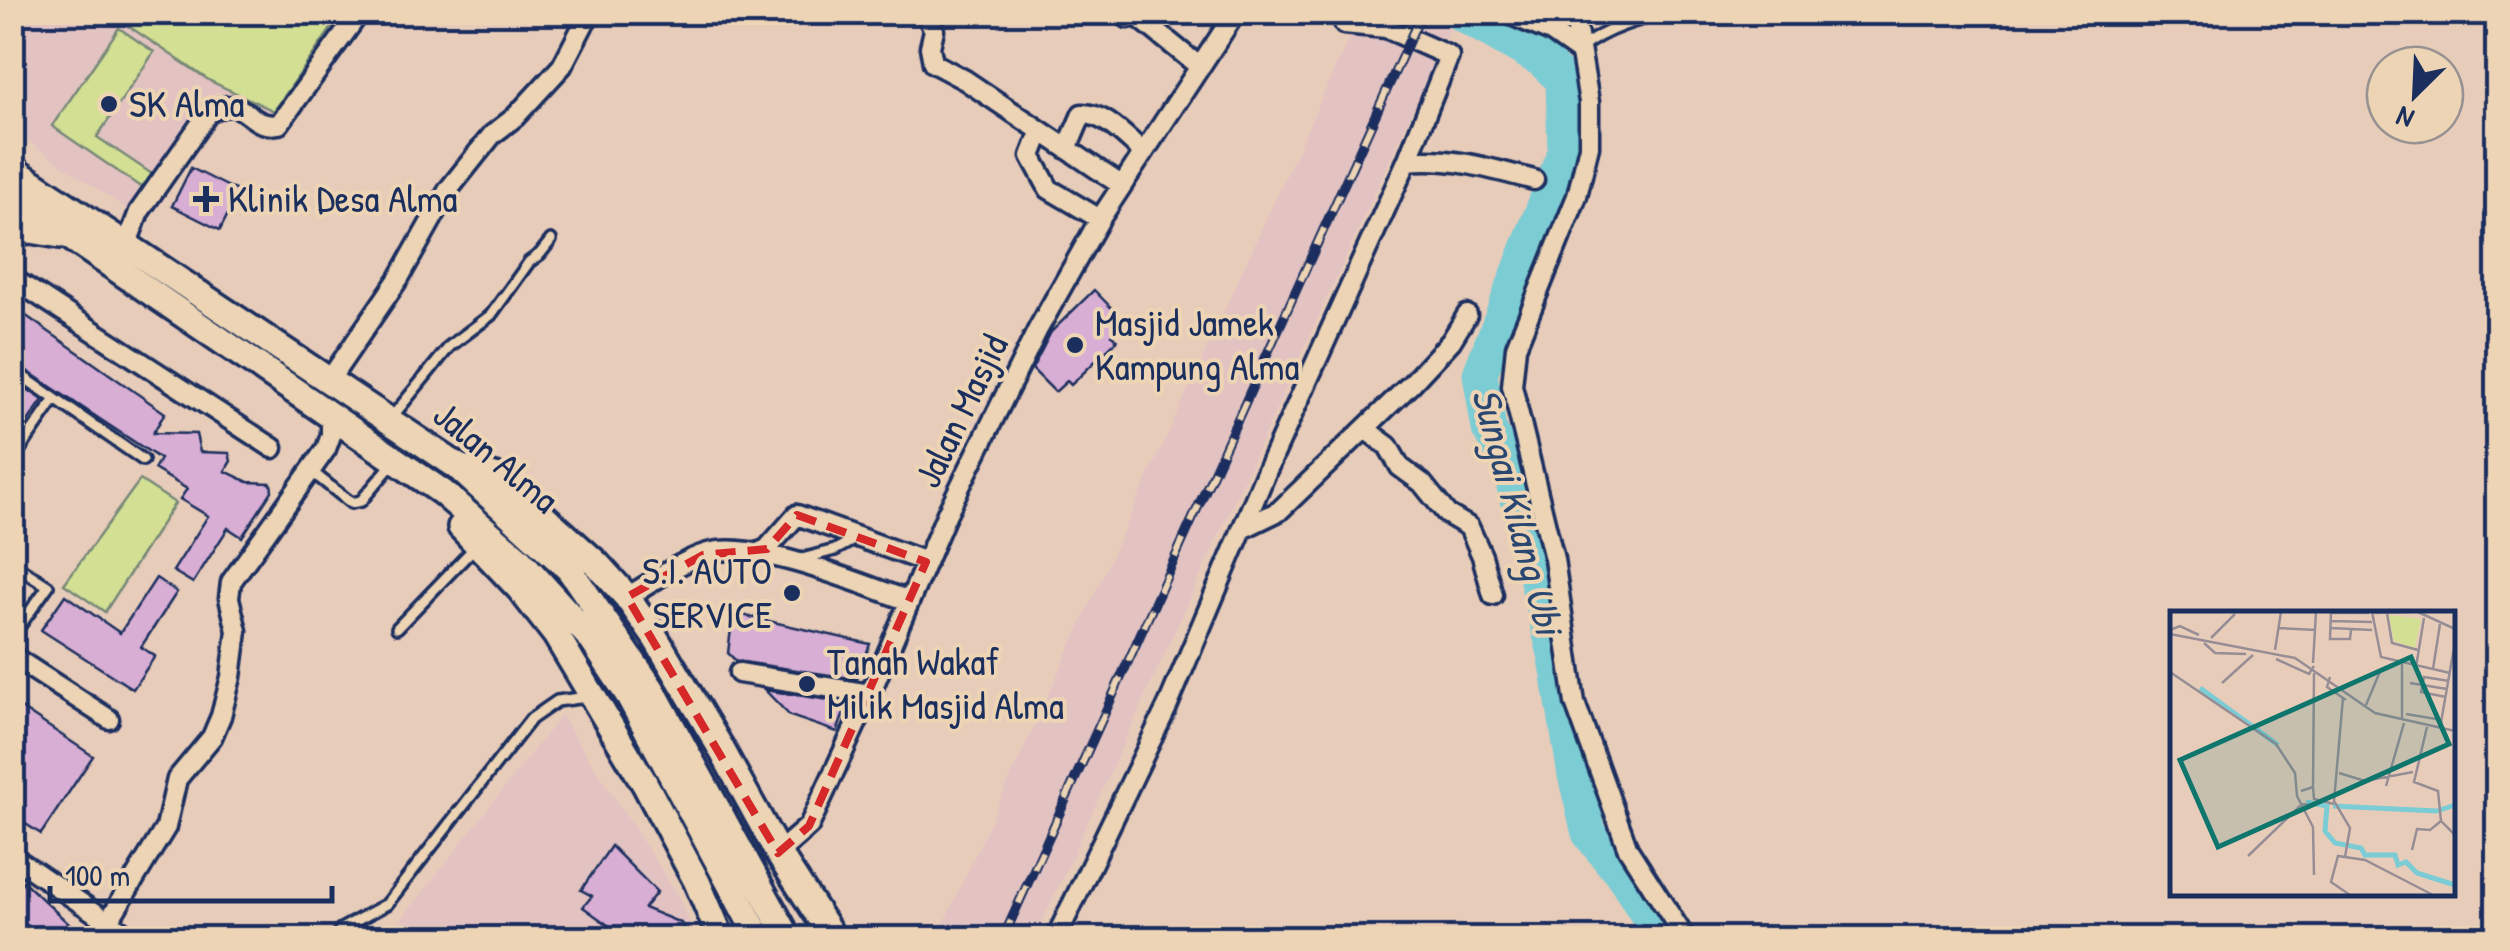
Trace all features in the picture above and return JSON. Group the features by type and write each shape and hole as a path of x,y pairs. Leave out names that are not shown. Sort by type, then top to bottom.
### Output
{"main road":[{"name":"Jalan Alma","path":"12,169 457,466 570,569 651,688 788,938"},
{"name":"Jalan Alma","path":"12,197 442,492 550,590 592,640 630,696 759,938"},
{"path":"12,232 31,230 70,237"},
{"path":"457,466 502,478 596,563 627,597 719,744 778,853 833,938"},
{"path":"442,492 462,528 544,620 595,698 646,784 722,938"}],"street":[{"path":"135,251 129,238 140,212 209,112 224,104 236,105 256,121 270,126 279,124 360,12"},
{"path":"330,378 399,278 449,190 492,136 562,66 590,12"},
{"path":"842,12 868,12"},
{"path":"924,12 934,30 930,47 933,63 965,80 1122,185"},
{"path":"1119,12 1128,18 1136,15 1200,67"},
{"name":"Jalan Masjid","path":"778,853 809,826 1006,387 1100,220 1236,12"},
{"path":"1056,938 1168,705 1242,529 1407,161 1448,56 1386,28 1344,24 1340,12"},
{"path":"1504,12 1551,32 1578,51"},
{"path":"1574,12 1589,102 1589,146 1578,196 1516,347 1512,386 1554,559 1575,703 1628,849 1685,938"},
{"path":"1067,149 1082,114 1088,113 1143,152"},
{"path":"1040,133 1032,156 1044,183 1100,220"},
{"path":"1407,161 1423,159 1482,166 1534,180"},
{"path":"12,278 273,448"},
{"path":"1242,529 1280,511 1451,342 1467,315"},
{"path":"108,922 166,827 178,779 212,737 220,716 231,678 237,631 231,582 326,449 331,416"},
{"path":"1365,430 1388,446 1400,468 1422,483 1447,514 1469,527 1493,596"},
{"path":"756,554 767,549 796,514 926,562"},
{"path":"627,597 713,551 788,561 909,602"},
{"path":"12,656 108,719"},
{"path":"739,673 870,694"},
{"path":"12,856 132,938"}],"lane":[{"path":"1578,51 1593,38 1672,12"},
{"path":"390,419 450,346 492,315 529,262 550,240"},
{"path":"12,368 143,460"},
{"path":"12,461 55,398"},
{"path":"311,471 351,503 361,501 395,460"},
{"path":"788,561 816,556 860,537"},
{"path":"397,628 478,544"},
{"path":"12,563 48,586 12,637"},
{"path":"335,938 341,930 386,904 531,719 556,700 595,698"}],"highlighted area":[{"path":"797,515 926,562 809,826 778,853 627,597 703,555 767,549"}],"shaded area":[{"name":"SK Alma","path":"12,13 348,13 276,117 216,91 131,212 13,131"},
{"path":"1367,13 1457,13 1035,938 937,938 1348,40"},
{"path":"561,715 677,894 696,938 417,938 401,920"}],"green space":[{"path":"127,12 342,13 274,111 210,81 121,21"},
{"path":"119,28 154,52 97,137 152,174 142,188 52,126"},
{"path":"140,480 175,503 105,612 64,584"}],"building":[{"name":"Klinik Desa Alma","path":"191,168 239,192 220,230 172,206"},
{"name":"Masjid Jamek Kampung Alma","path":"1094,290 1125,322 1112,335 1117,340 1071,385 1067,381 1055,392 1032,369 1051,332"},
{"path":"12,306 165,413 153,433 196,434 200,452 229,453 231,461 225,471 248,482 271,483 272,491 242,537 228,528 193,583 173,571 208,516 180,499 187,489 154,469 160,459 12,361"},
{"path":"12,379 43,400 12,444"},
{"path":"156,578 177,592 141,647 155,656 133,689 41,630 65,595 120,633"},
{"path":"733,613 870,644 857,679 736,661 728,653"},
{"path":"765,690 848,703 837,732 790,716"},
{"path":"12,702 93,756 41,834 12,815"},
{"path":"611,846 657,892 644,908 681,923 689,938 598,938 608,925 583,907 592,896 581,890"},
{"path":"23,881 84,938 12,938 12,899"}],"waterway":[{"name":"Sungai Kilang Ubi","path":"1458,12 1542,60 1563,80 1565,152 1480,374 1489,429 1509,466 1556,658 1575,775 1589,833 1624,877 1662,938"}],"railway":[{"path":"1003,938 1422,12"}],"place":[{"name":"SK Alma","path":"109,104"},
{"name":"Klinik Desa Alma","path":"206,199"},
{"name":"Masjid Jamek Kampung Alma","path":"1075,345"},
{"name":"S.I. AUTO SERVICE","path":"792,593"},
{"name":"Tanah Wakaf Milik Masjid Alma","path":"807,684"}]}
